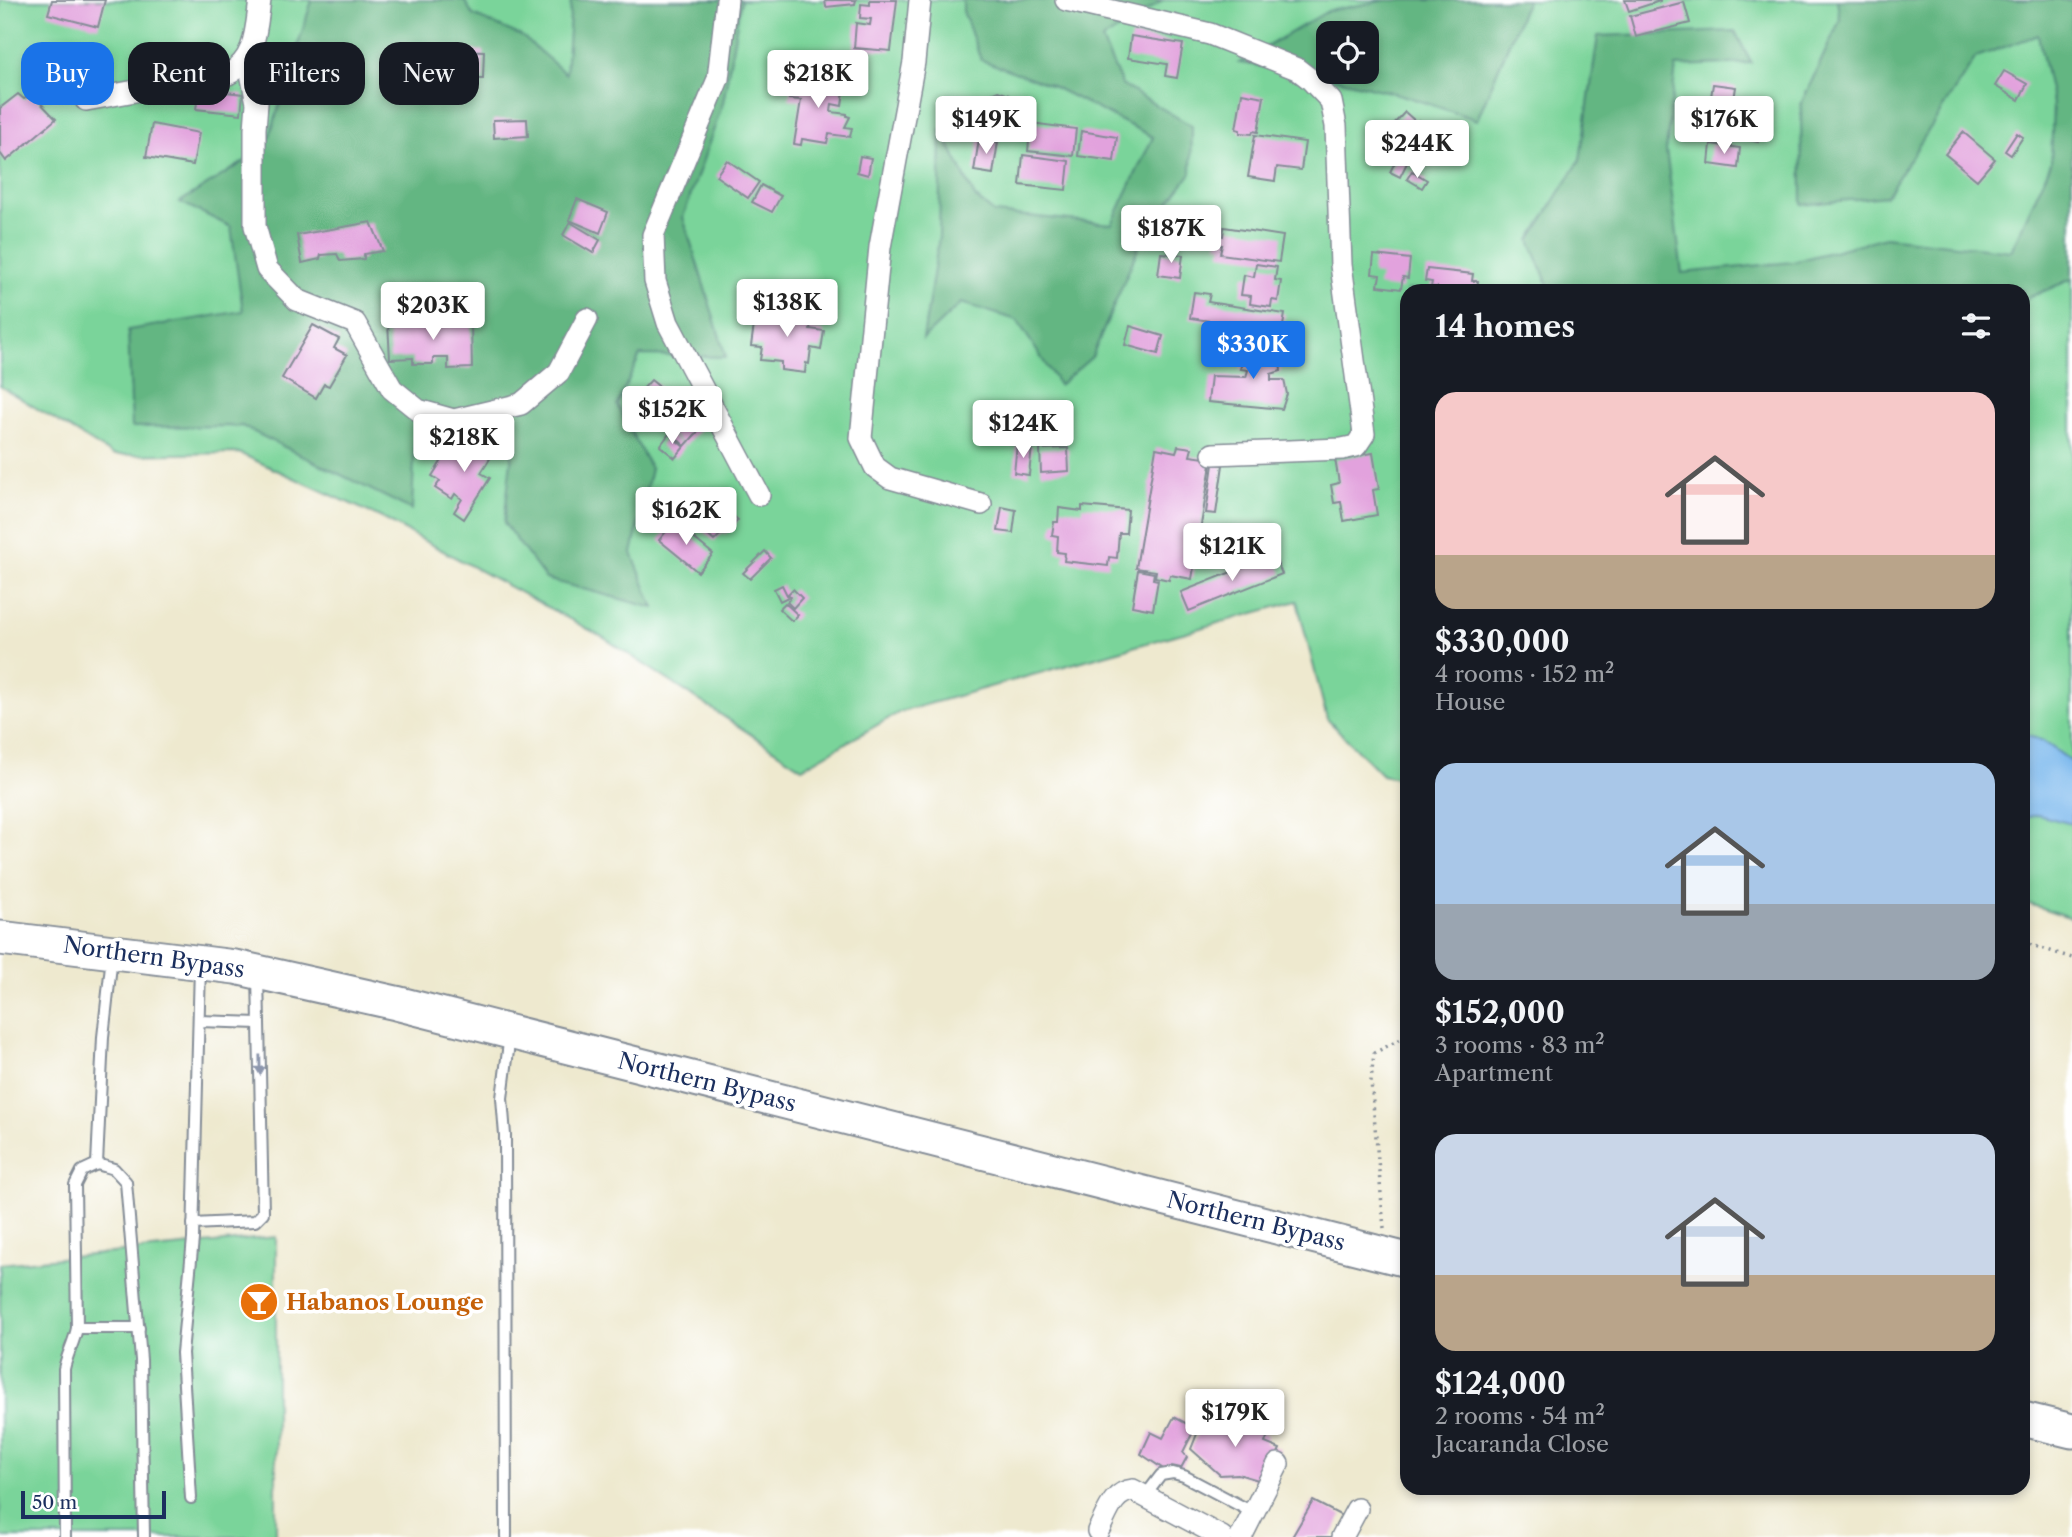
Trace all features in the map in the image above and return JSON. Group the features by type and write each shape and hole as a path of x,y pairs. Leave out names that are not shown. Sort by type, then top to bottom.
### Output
{"main road":[{"name":"Northern Bypass","path":"0,938 201,962 396,1003 1396,1257"},
{"path":"2030,1421 2072,1432"}],"street":[{"path":"253,42 260,0"},
{"path":"727,0 718,79 653,235 655,281 668,323 760,495"},
{"path":"920,0 914,62 880,247 861,438 875,467 890,478 981,504"},
{"path":"1066,0 1210,34 1297,69 1331,101 1336,125 1341,265 1364,435 1356,446 1342,449 1213,454"},
{"path":"114,95 228,74 239,69 244,63"},
{"path":"257,105 255,226 267,269 297,300 355,323 392,389 418,410 454,420 521,404 559,372 587,319"},
{"path":"1241,1537 1278,1464"},
{"path":"1098,1531 1116,1496 1133,1490 1222,1537"},
{"path":"1342,1537 1357,1509"}],"lane":[{"path":"97,1164 103,1037 113,950"},
{"path":"191,1497 182,1353 193,1224 201,962"},
{"path":"193,1224 255,1221 263,1213 258,972"},
{"path":"199,1021 259,1023"},
{"path":"506,1537 505,1135 502,1098 511,1032"},
{"path":"65,1537 64,1369 78,1328 75,1185 82,1171 97,1164 114,1169 126,1182 139,1328 144,1537"},
{"path":"78,1328 139,1328"},
{"path":"1145,1496 1161,1475 1172,1473 1184,1476 1254,1513"}],"path":[{"path":"2030,944 2072,958"},
{"path":"1396,1257 1371,1081 1374,1053 1400,1040"}],"green space":[{"path":"0,0 2072,0 2072,918 2030,904 2030,284 1400,284 1400,779 1382,775 1327,719 1297,601 900,712 802,768 601,636 382,518 239,453 113,455 0,386"},
{"path":"312,0 464,0 473,15 522,36 566,74 571,0 741,0 723,103 683,217 726,357 640,355 617,405 651,469 632,553 654,608 546,579 504,523 516,416 416,411 412,510 242,426 132,427 128,330 243,311 231,227 180,202 266,148 279,105 365,105 365,42 299,42"},
{"path":"963,0 1076,0 1081,17 1135,0 1163,0 1102,40 1122,85 1192,126 1191,173 1142,239 1092,357 1059,385 1017,320 961,303 923,339 939,237 941,128 975,197 994,213 1112,224 1153,137 1048,84 981,60 963,11"},
{"path":"1386,0 1527,0 1477,120 1402,95 1357,84 1379,84 1379,21 1316,21 1316,74 1239,63 1328,11"},
{"path":"1837,0 2072,0 2072,279 2030,297 2030,284 1548,284 1530,240 1580,160 1598,36 1735,31 1751,63 1676,66 1666,150 1682,273 1793,262 1885,237 2011,251 2051,163 2053,104 2038,35 1976,57 1886,196 1802,205 1801,104 1840,20"},
{"path":"276,1237 276,1537 0,1537 0,1264"}],"water":[{"path":"2030,736 2043,741 2072,762 2072,824 2038,815 2030,817"}],"building":[{"path":"52,0 105,0 98,27 48,14"},
{"path":"825,0 856,0 855,4 826,7"},
{"path":"870,0 897,0 891,51 854,48 856,23 870,25 871,19 860,18 861,4 870,5"},
{"path":"1625,0 1660,0 1660,1 1629,11"},
{"path":"1684,2 1690,23 1636,37 1630,16"},
{"path":"1131,36 1183,44 1177,78 1165,76 1167,64 1128,58"},
{"path":"479,51 484,51 483,79 479,79"},
{"path":"2004,71 2027,84 2019,100 1995,86"},
{"path":"792,77 840,83 839,90 844,91 842,106 832,104 831,112 847,114 850,117 845,127 852,128 850,137 829,134 827,143 802,139 801,145 794,144 801,100 789,99"},
{"path":"1713,84 1736,87 1733,106 1710,103"},
{"path":"998,91 1009,95 1013,103 1012,116 994,125 983,113 986,96"},
{"path":"230,93 243,94 241,114 196,109 197,105 230,105"},
{"path":"1242,93 1264,97 1258,132 1253,131 1252,134 1240,133 1240,130 1236,129"},
{"path":"18,94 21,96 21,105 43,105 56,119 6,161 0,153 0,108"},
{"path":"1746,109 1765,114 1758,142 1739,138"},
{"path":"1405,112 1414,120 1401,134 1392,126"},
{"path":"527,119 528,136 494,138 493,120"},
{"path":"1419,120 1435,131 1426,144 1411,134"},
{"path":"1031,123 1076,129 1073,156 1028,151"},
{"path":"152,124 199,133 193,165 146,157"},
{"path":"1081,131 1117,137 1114,161 1078,156"},
{"path":"1963,132 1995,159 1977,180 1945,154"},
{"path":"2017,133 2023,137 2011,155 2005,151"},
{"path":"1255,135 1305,142 1301,170 1277,167 1275,181 1248,177"},
{"path":"979,139 998,142 993,174 974,171"},
{"path":"1711,144 1740,148 1738,168 1709,164"},
{"path":"1023,155 1069,161 1066,190 1020,185"},
{"path":"860,156 871,158 868,175 857,172"},
{"path":"1398,156 1408,161 1400,177 1390,172"},
{"path":"727,160 759,182 748,198 716,176"},
{"path":"1412,171 1427,180 1422,188 1407,179"},
{"path":"761,185 781,196 772,212 752,202"},
{"path":"577,199 608,212 600,233 569,220"},
{"path":"371,222 383,251 364,254 364,259 340,261 337,254 321,255 320,259 302,263 297,235"},
{"path":"570,222 600,240 593,253 563,235"},
{"path":"1224,227 1283,236 1279,262 1220,254 1222,245 1217,245 1219,235 1223,236"},
{"path":"1161,253 1183,255 1180,278 1158,275"},
{"path":"1374,255 1410,259 1408,278 1403,277 1400,289 1378,286 1380,275 1372,274"},
{"path":"1256,264 1277,267 1275,280 1281,281 1278,301 1272,300 1271,307 1250,304 1251,296 1241,295 1244,275 1254,277"},
{"path":"1427,269 1473,274 1472,281 1478,281 1478,284 1432,284 1425,281"},
{"path":"1194,292 1210,294 1208,302 1285,314 1282,332 1190,318"},
{"path":"780,305 799,308 798,316 812,318 810,329 824,331 821,350 811,348 805,373 781,370 781,362 760,360 762,347 751,346 755,317 778,319"},
{"path":"471,320 472,368 448,369 448,358 433,358 433,364 413,364 413,358 390,359 388,323"},
{"path":"313,325 339,339 334,348 347,355 329,386 324,384 316,398 282,378"},
{"path":"1130,326 1163,336 1158,354 1125,345"},
{"path":"1254,340 1274,343 1279,352 1281,371 1271,374 1271,380 1284,380 1287,394 1282,409 1208,402 1211,376 1246,377 1248,370 1240,369"},
{"path":"651,380 672,397 661,410 640,392"},
{"path":"673,401 702,427 685,446 656,420"},
{"path":"669,434 684,447 675,458 660,446"},
{"path":"472,439 494,452 481,473 490,478 464,519 454,512 462,499 455,494 452,499 435,488 440,481 432,476 453,443 465,450"},
{"path":"1017,444 1032,446 1029,475 1014,473"},
{"path":"1178,446 1192,448 1190,456 1212,459 1192,579 1170,575 1169,580 1155,577 1156,571 1136,568 1156,448 1176,452"},
{"path":"1068,448 1069,471 1041,473 1040,449"},
{"path":"1373,453 1379,489 1373,490 1377,515 1344,521 1341,502 1334,503 1331,485 1339,483 1335,459"},
{"path":"1213,464 1223,465 1216,514 1206,513"},
{"path":"710,495 738,520 714,541 689,518"},
{"path":"1082,506 1128,510 1126,533 1119,533 1117,558 1109,557 1108,566 1064,561 1065,553 1057,552 1058,536 1052,535 1054,522 1058,522 1059,508 1082,511"},
{"path":"1002,507 1016,510 1013,533 998,531"},
{"path":"674,522 713,554 698,572 659,540"},
{"path":"765,551 771,558 750,579 743,573"},
{"path":"1274,555 1282,574 1189,611 1181,592"},
{"path":"1138,570 1154,573 1153,579 1158,580 1153,610 1132,606"},
{"path":"782,585 788,597 780,601 774,589"},
{"path":"793,589 802,598 793,608 787,602 791,597 788,594"},
{"path":"785,603 798,615 792,621 779,609"},
{"path":"1174,1417 1195,1428 1183,1452 1187,1457 1181,1468 1172,1466 1168,1472 1141,1454 1151,1432 1163,1438"},
{"path":"1228,1417 1268,1435 1265,1443 1280,1449 1265,1482 1238,1474 1220,1475 1191,1449 1203,1419 1224,1427"},
{"path":"1313,1501 1342,1516 1331,1537 1292,1537"}],"place":[{"name":"Habanos Lounge","path":"259,1302"}]}
